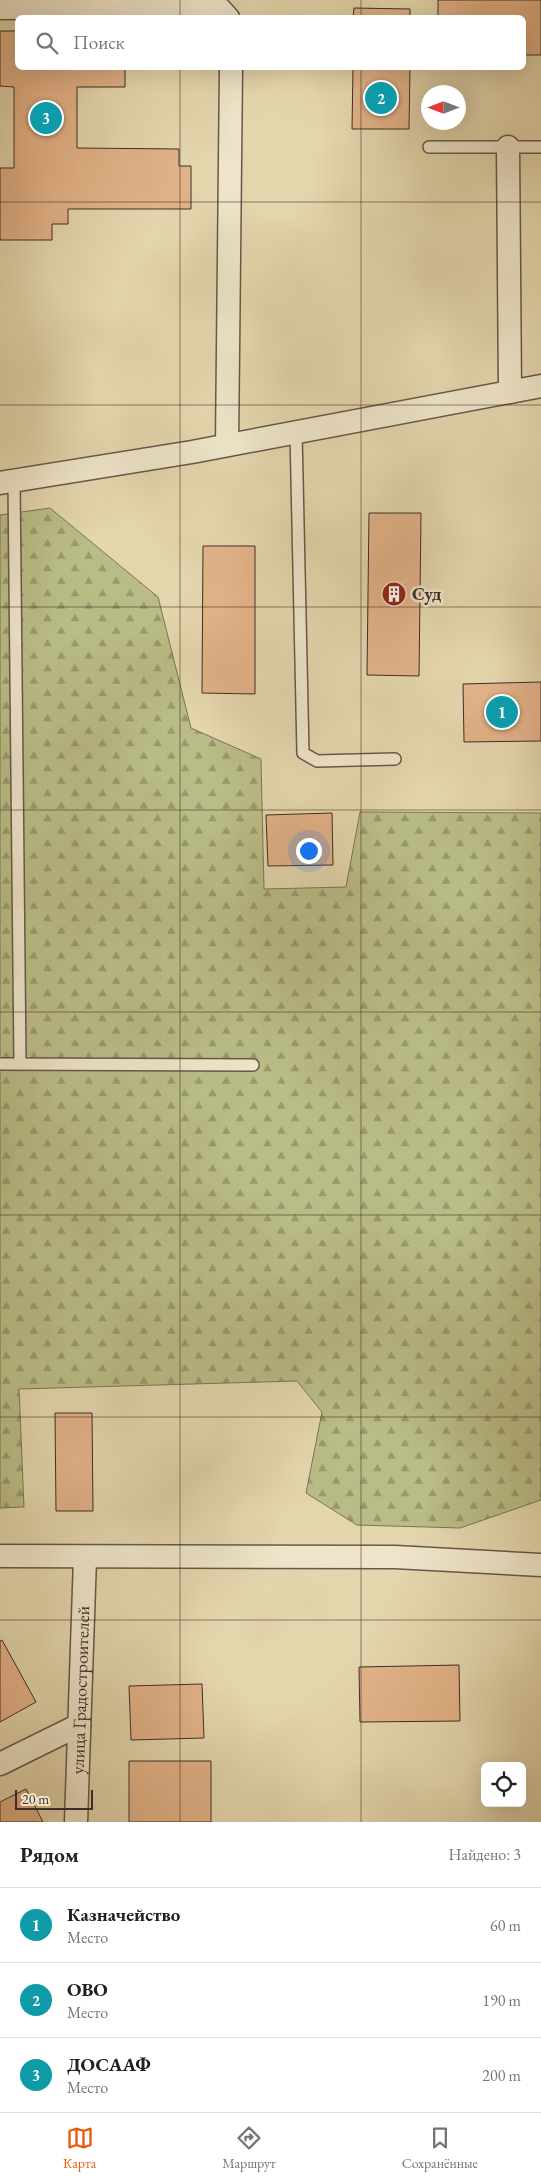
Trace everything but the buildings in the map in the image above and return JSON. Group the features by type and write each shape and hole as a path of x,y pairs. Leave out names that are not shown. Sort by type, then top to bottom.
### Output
{"street":[{"path":"0,8 218,7 225,15"},
{"path":"227,445 231,70"},
{"path":"508,147 510,392"},
{"path":"7,482 227,445 541,386"},
{"path":"0,1556 85,1558 396,1557 541,1565"},
{"name":"улица Градостроителей","path":"76,1822 85,1558"},
{"path":"0,1764 79,1724"}],"lane":[{"path":"429,147 541,147"},
{"path":"296,432 303,753 317,760 395,759"},
{"path":"7,482 20,1064"},
{"path":"0,1064 253,1065"}],"green space":[{"path":"50,508 158,597 191,728 261,759 264,889 346,887 360,812 541,813 541,1500 460,1528 357,1525 306,1493 322,1412 297,1381 19,1389 24,1507 0,1508 0,515"}],"place":[{"name":"ОВО","path":"381,98"},
{"name":"ДОСААФ","path":"46,118"},
{"name":"Суд","path":"394,594"},
{"name":"Казначейство","path":"502,712"}]}
